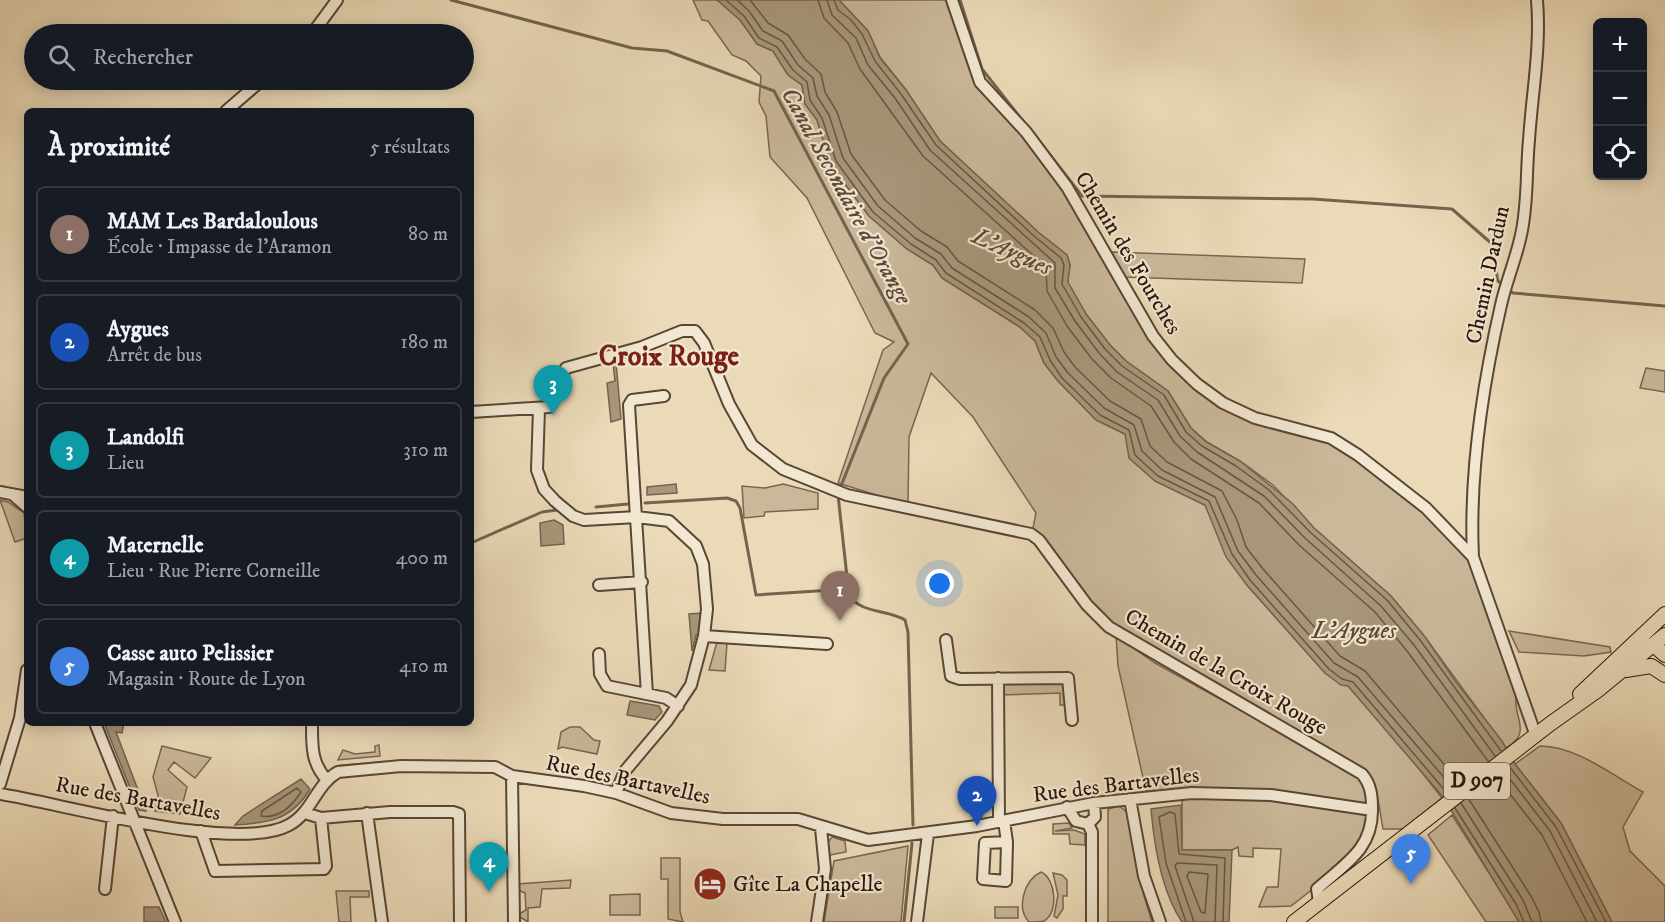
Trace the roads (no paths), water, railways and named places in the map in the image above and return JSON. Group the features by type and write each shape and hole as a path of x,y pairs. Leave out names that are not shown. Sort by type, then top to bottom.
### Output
{"main road":[{"name":"D 907","path":"1558,718 1665,614"},
{"path":"1649,629 1651,666"},
{"name":"D 907","path":"1294,922 1558,718 1624,670 1665,635"},
{"path":"1628,650 1649,647 1665,655"},
{"path":"1624,670 1651,666 1665,675"}],"street":[{"path":"319,24 337,0"},
{"name":"Chemin des Fourches","path":"952,0 980,82 1026,132 1067,187 1153,336 1172,360 1197,384 1223,403 1256,418 1331,438 1358,455 1426,508 1473,557 1530,740"},
{"name":"Chemin Dardun","path":"1473,557 1472,524 1476,444 1501,303 1522,233 1529,133 1537,72 1539,28 1537,0"},
{"path":"229,108 250,90"},
{"name":"Chemin de la Croix Rouge","path":"539,409 552,404 566,368 642,347 682,331 695,331 704,343 729,404 752,446 783,469 848,495 1031,534 1039,540 1087,605 1105,623 1129,640 1356,771 1370,787 1372,810"},
{"path":"646,694 642,582 629,405 632,400 664,396"},
{"path":"474,412 539,409 537,470 544,489 555,501 573,516 584,520 637,517 669,521 696,546 703,564 707,595 704,636 691,685 678,706 625,771 616,793"},
{"path":"6,493 24,496"},
{"path":"6,493 24,505"},
{"path":"599,585 642,582"},
{"path":"704,636 827,644"},
{"path":"946,640 951,676 1068,678 1072,720"},
{"path":"599,654 600,674 607,686 666,698 678,706"},
{"path":"998,678 1002,821 1007,842"},
{"path":"0,784 20,718 24,691"},
{"path":"96,726 175,922"},
{"path":"312,726 313,757 316,766 327,780"},
{"name":"Rue des Bartavelles","path":"0,794 226,835 267,832 290,825 305,813 327,780 345,770 420,766 495,767 512,776 585,786 616,793 671,813 690,817 798,819 821,828 868,840 928,834 1094,803 1192,793 1271,795 1372,810"},
{"path":"512,776 514,922"},
{"path":"1130,799 1144,876 1160,922"},
{"path":"1088,824 1095,817 1094,803"},
{"path":"1067,807 1076,821 1088,824 1092,832 1092,922"},
{"path":"1319,902 1317,889 1368,839 1371,831 1372,810"},
{"path":"305,813 321,818 367,813 453,812 459,814 460,922"},
{"path":"367,813 382,922"},
{"path":"105,889 113,816"},
{"path":"201,831 215,871 324,869 326,866 321,818"},
{"path":"817,922 825,869 821,828"},
{"path":"917,922 928,834"}],"water":[{"name":"L'Aygues","path":"717,0 839,0 868,31 880,58 906,90 940,141 1038,232 1067,255 1070,265 1068,282 1086,314 1110,345 1126,361 1168,391 1191,428 1206,442 1240,461 1293,504 1314,528 1391,596 1425,637 1456,682 1502,741 1515,764 1561,823 1612,922 1519,922 1443,797 1348,686 1341,685 1325,673 1246,584 1226,557 1205,505 1155,481 1129,458 1125,434 1096,420 1058,381 1044,363 1035,341 1020,327 942,278 933,265 907,249 869,216 830,164 817,120 805,104 802,85 788,75 773,51 757,44 740,20"},
{"path":"616,362 621,419 611,422 607,383 615,381 613,363"},
{"path":"676,484 677,493 647,495 647,487"},
{"path":"554,520 563,525 564,544 541,546 540,523"},
{"path":"702,613 699,636 696,635 692,651 689,614"},
{"path":"630,701 659,706 662,712 655,720 627,715"},
{"path":"105,726 123,726 122,733 116,732 146,811 139,810"},
{"path":"301,779 310,789 303,799 287,813 268,821 235,825 243,816"},
{"path":"1181,805 1182,850 1232,850 1229,922 1182,922 1169,896 1157,852 1151,809"},
{"path":"144,907 159,907 166,922 144,922"}],"waterway":[{"name":"Canal Secondaire d'Orange","path":"451,0 632,48 667,51 774,91 908,344 884,378 841,486"},
{"path":"960,0 982,69 1023,121"},
{"path":"1033,133 1082,196 1313,199 1452,209 1491,243 1498,281 1513,293 1665,306"},
{"name":"Canal Secondaire d'Orange","path":"838,495 849,595 860,605 905,620 908,632 913,825"},
{"path":"645,503 727,498 736,501 740,508 756,595 848,589"},
{"path":"596,507 628,504"},
{"path":"474,542 542,512 557,510"},
{"path":"416,761 476,762"},
{"path":"340,766 377,763"},
{"name":"Canal Secondaire d'Orange","path":"904,922 912,843"}],"place":[{"name":"Landolfi","path":"553,415"},
{"name":"MAM Les Bardaloulous","path":"840,621"},
{"name":"Aygues","path":"977,826"},
{"name":"Gîte La Chapelle","path":"710,884"},
{"name":"Casse auto Pelissier","path":"1411,884"},
{"name":"Maternelle","path":"489,892"}],"district":[{"name":"Croix Rouge","path":"669,356"}]}
